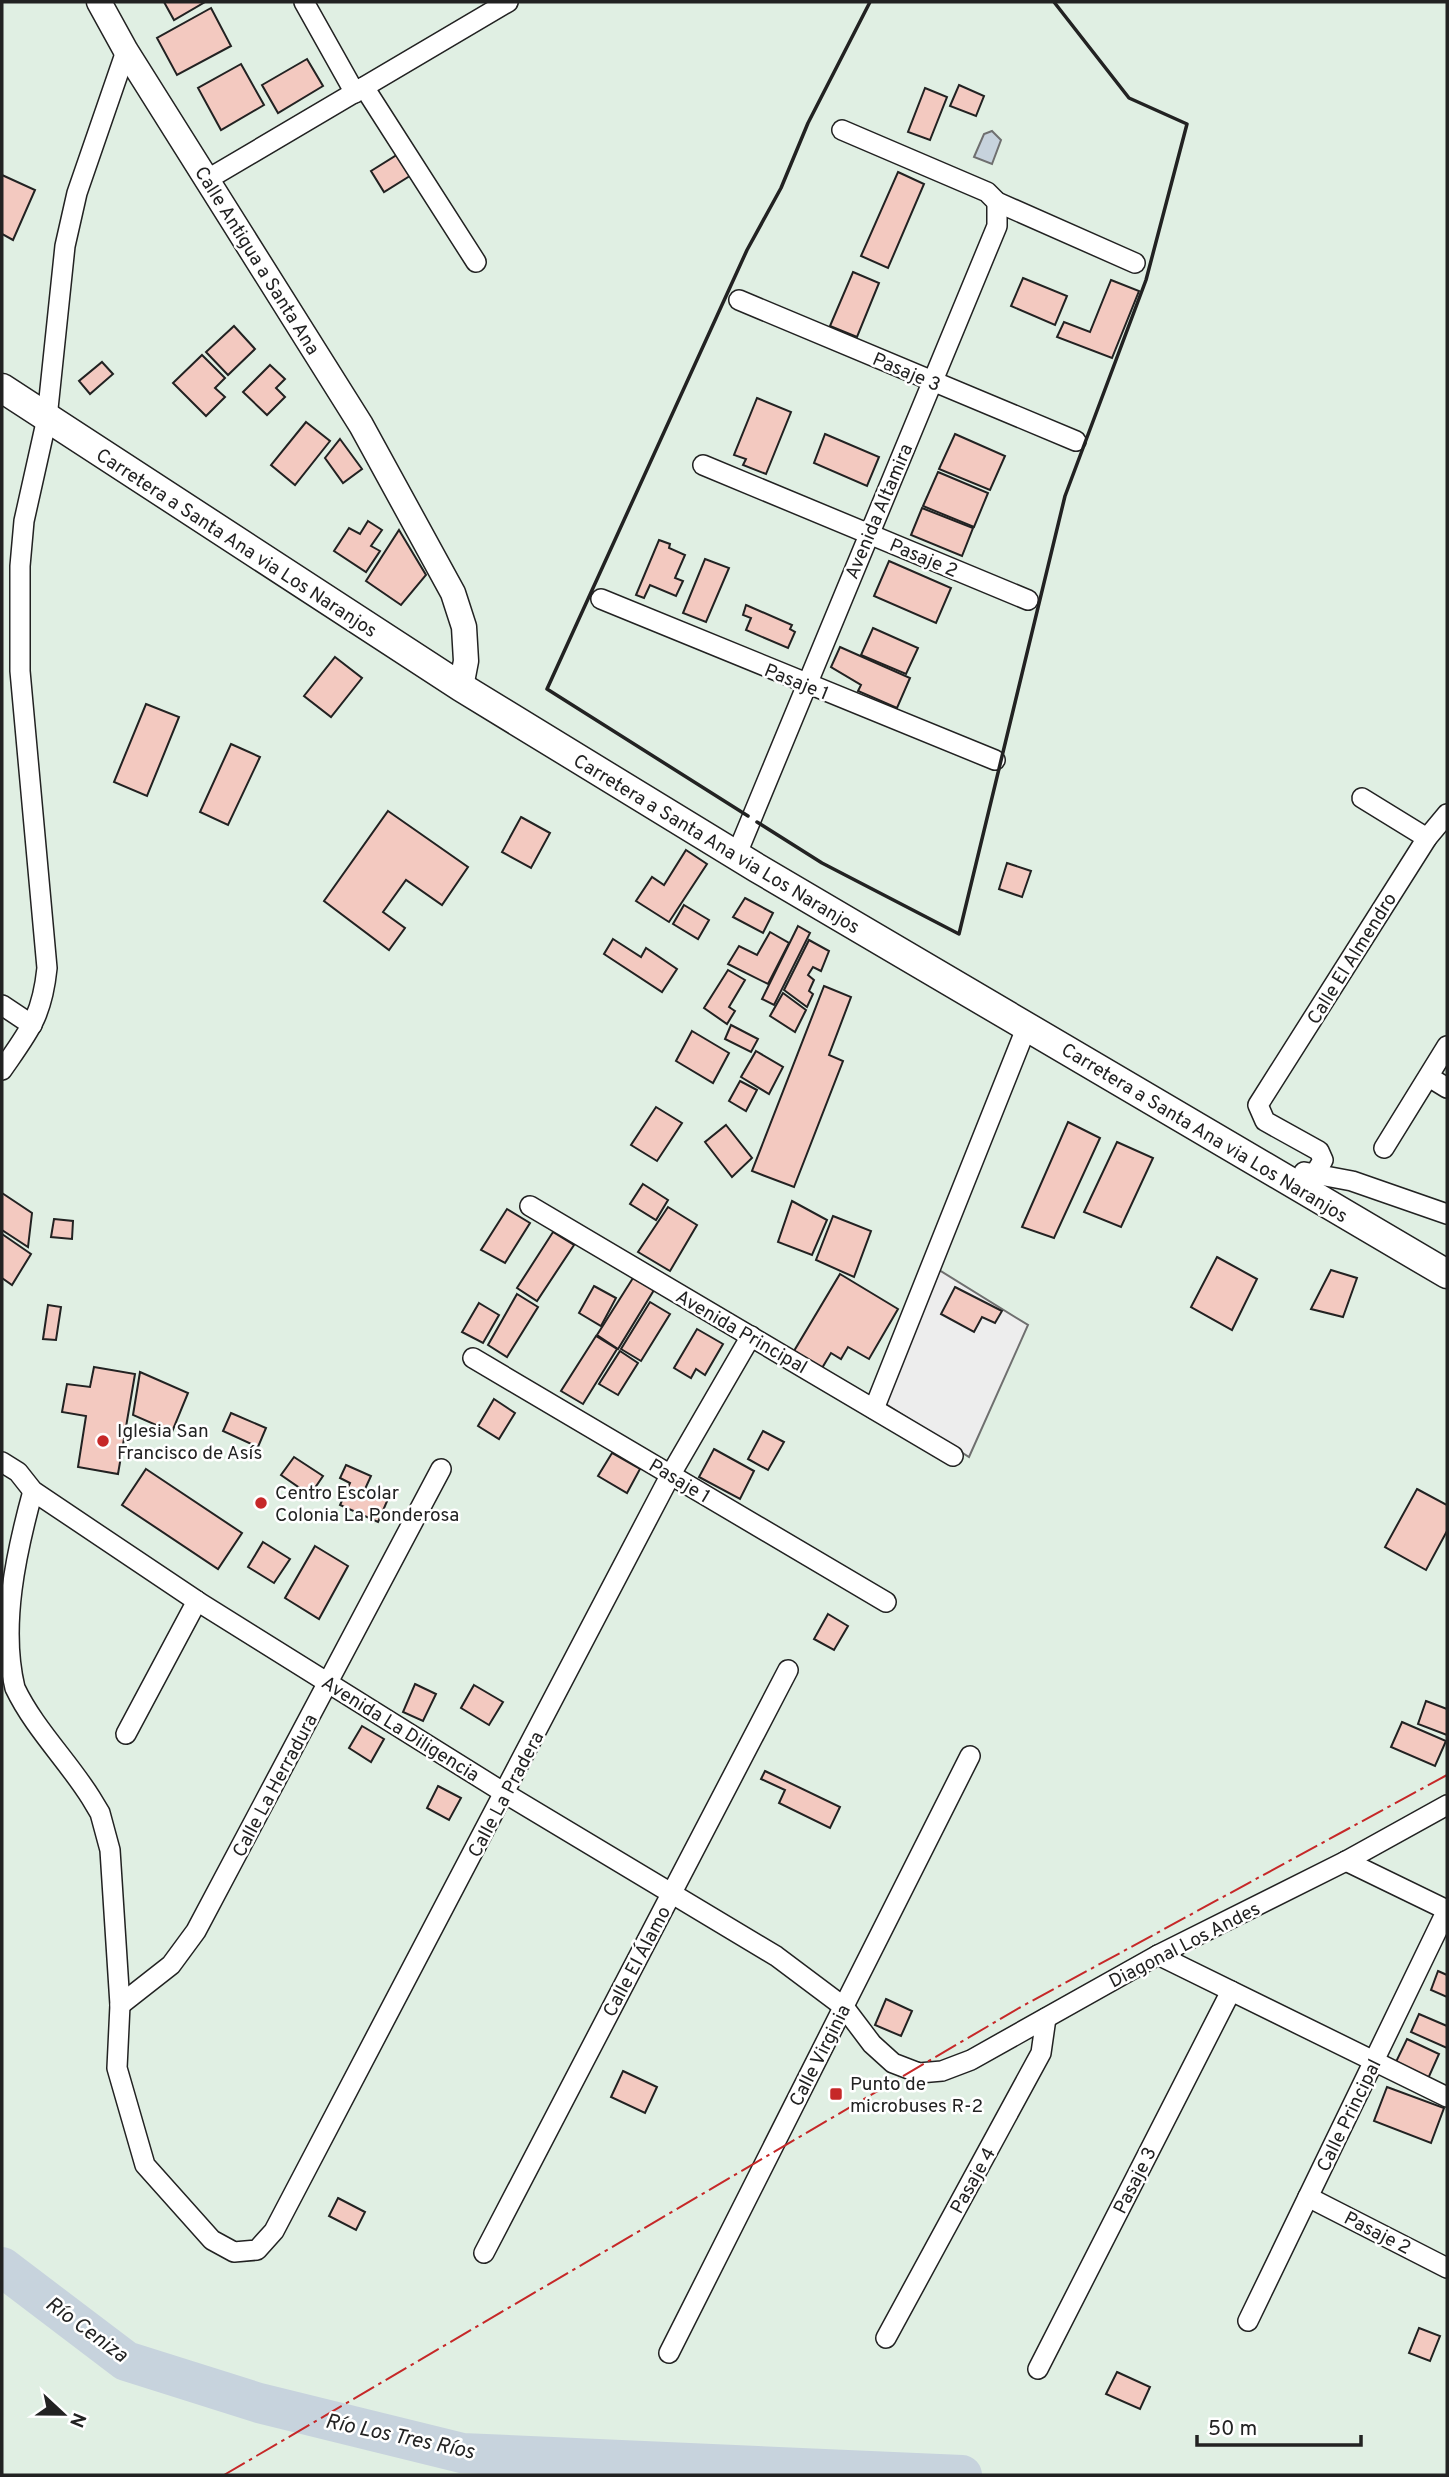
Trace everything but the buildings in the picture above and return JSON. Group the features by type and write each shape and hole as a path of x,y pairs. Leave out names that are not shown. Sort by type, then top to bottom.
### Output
{"main road":[{"name":"Carretera a Santa Ana via Los Naranjos","path":"2,388 461,687 736,856 1447,1274"}],"street":[{"name":"Calle Antigua a Santa Ana","path":"99,2 126,51 360,425 414,519 453,593 464,627 466,661 461,687"},
{"path":"304,2 475,262"},
{"path":"208,179 508,2"},
{"path":"2,1070 32,1025 43,1001 47,968 20,671 20,566 24,521 47,418 65,246 77,193 126,51"},
{"path":"842,130 987,192 997,202 1135,263"},
{"name":"Avenida Altamira","path":"736,856 997,226 997,202"},
{"name":"Pasaje 3","path":"739,300 1076,442"},
{"name":"Pasaje 2","path":"703,465 1028,600"},
{"name":"Pasaje 1","path":"601,599 995,760"},
{"path":"1362,798 1427,838"},
{"name":"Calle El Almendro","path":"1316,1172 1323,1160 1320,1151 1265,1121 1258,1105 1427,838 1447,814"},
{"path":"2,1005 32,1025"},
{"path":"874,1409 1027,1026"},
{"path":"1384,1148 1447,1046"},
{"path":"1429,1077 1447,1088"},
{"path":"1275,1173 1316,1172 1352,1181 1447,1214"},
{"name":"Avenida Principal","path":"530,1206 953,1456"},
{"name":"Calle La Pradera","path":"120,2005 117,2068 145,2165 212,2240 234,2252 257,2250 274,2231 506,1794 671,1474 751,1336"},
{"name":"Pasaje 1","path":"473,1358 886,1602"},
{"name":"Avenida La Diligencia","path":"2,1462 18,1472 33,1491 197,1601 506,1794 776,1956 844,2007 872,2044 893,2063 919,2073"},
{"name":"Calle La Herradura","path":"120,2005 171,1965 196,1931 441,1469"},
{"path":"33,1491 4,1598 3,1643 15,1688 100,1814 110,1850 120,2005"},
{"path":"126,1734 197,1601"},
{"name":"Calle El Álamo","path":"484,2253 788,1670"},
{"name":"Calle Virginia","path":"669,2353 970,1756"},
{"name":"Diagonal Los Andes","path":"919,2073 942,2071 971,2060 1158,1955 1346,1861 1447,1805"},
{"path":"1346,1861 1447,1910"},
{"name":"Calle Principal","path":"1248,2320 1447,1910"},
{"path":"1158,1955 1447,2097"},
{"name":"Pasaje 3","path":"1038,2369 1231,1991"},
{"name":"Pasaje 4","path":"886,2338 1041,2053 1046,2018"},
{"name":"Pasaje 2","path":"1308,2197 1447,2268"}],"green space":[{"path":"2,2 1447,2 1447,2475 2,2475"}],"shaded area":[{"path":"992,131 1001,140 992,164 974,157 984,134"},
{"path":"931,1265 1028,1325 969,1457 878,1399"}],"waterway":[{"name":"Río Los Tres Ríos","path":"2,2267 126,2361 259,2403 462,2453 962,2475"}],"wall":[{"path":"748,816 547,689 747,250 781,188 808,123 870,2"},
{"path":"757,822 822,863 959,934 1065,496 1146,280 1187,124 1129,98 1054,2"}],"power":[{"path":"224,2475 1019,2008 1447,1775"}],"place":[{"name":"Iglesia San Francisco de Asís","path":"103,1441"},
{"name":"Centro Escolar Colonia La Ponderosa","path":"261,1503"},
{"name":"Punto de microbuses R-2","path":"836,2094"}],"water label":[{"name":"Río Ceniza","path":"87,2329"}]}
